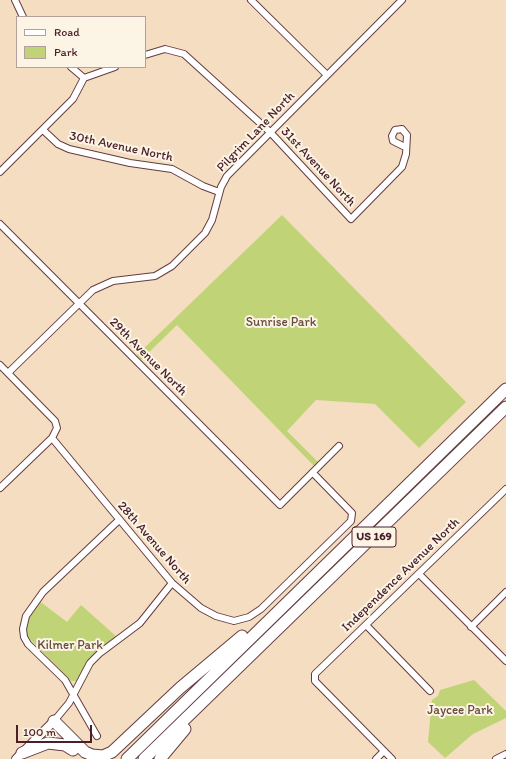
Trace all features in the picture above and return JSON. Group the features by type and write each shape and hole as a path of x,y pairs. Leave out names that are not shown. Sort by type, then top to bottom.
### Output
{"highway":[{"name":"US 169","path":"127,759 506,389"},
{"name":"US 169","path":"144,759 506,407"},
{"path":"51,723 85,752 92,755 103,756 112,752 180,688 262,620 281,608"},
{"path":"160,759 241,666"},
{"path":"51,723 81,759"},
{"path":"19,756 48,743 65,745 73,750"}],"street":[{"path":"15,0 23,16"},
{"path":"250,0 327,75"},
{"name":"Pilgrim Lane North","path":"8,372 93,290 106,283 155,276 172,266 205,233 212,220 219,192 227,176 402,0"},
{"name":"31st Avenue North","path":"146,55 154,51 172,50 184,54 270,132 351,219 402,167 406,154 406,147"},
{"path":"71,68 84,78"},
{"path":"0,172 73,99 84,78 112,68"},
{"name":"30th Avenue North","path":"43,130 58,144 69,149 130,163 172,169 203,186 219,192"},
{"name":"29th Avenue North","path":"0,224 280,505 312,473"},
{"path":"0,365 55,421 57,428 52,438 0,488"},
{"name":"28th Avenue North","path":"52,438 118,520 172,583 201,608 226,619 242,619 260,609 351,522 352,513 312,473"},
{"path":"312,473 339,446"},
{"name":"Independence Avenue North","path":"384,751 315,682 315,674 506,489"},
{"path":"97,736 74,694 57,670 28,644 23,633 23,623 37,600 51,582 118,520"},
{"path":"419,574 470,627 506,661"},
{"path":"19,756 65,710 90,663 100,653 140,623 172,583"},
{"path":"470,627 506,592"},
{"path":"366,626 430,691"},
{"path":"376,759 384,751 392,759"},
{"path":"496,759 506,754"}],"green space":[{"name":"Sunrise Park","path":"282,215 466,402 419,448 375,404 316,400 287,431 318,462 314,466 177,325 141,360 137,355"},
{"name":"Kilmer Park","path":"38,600 67,622 81,605 117,637 91,657 76,681 71,681 27,636 26,628 28,617"},
{"name":"Jaycee Park","path":"474,680 506,711 506,718 473,734 445,758 428,742 432,700 438,696 440,690"}]}
